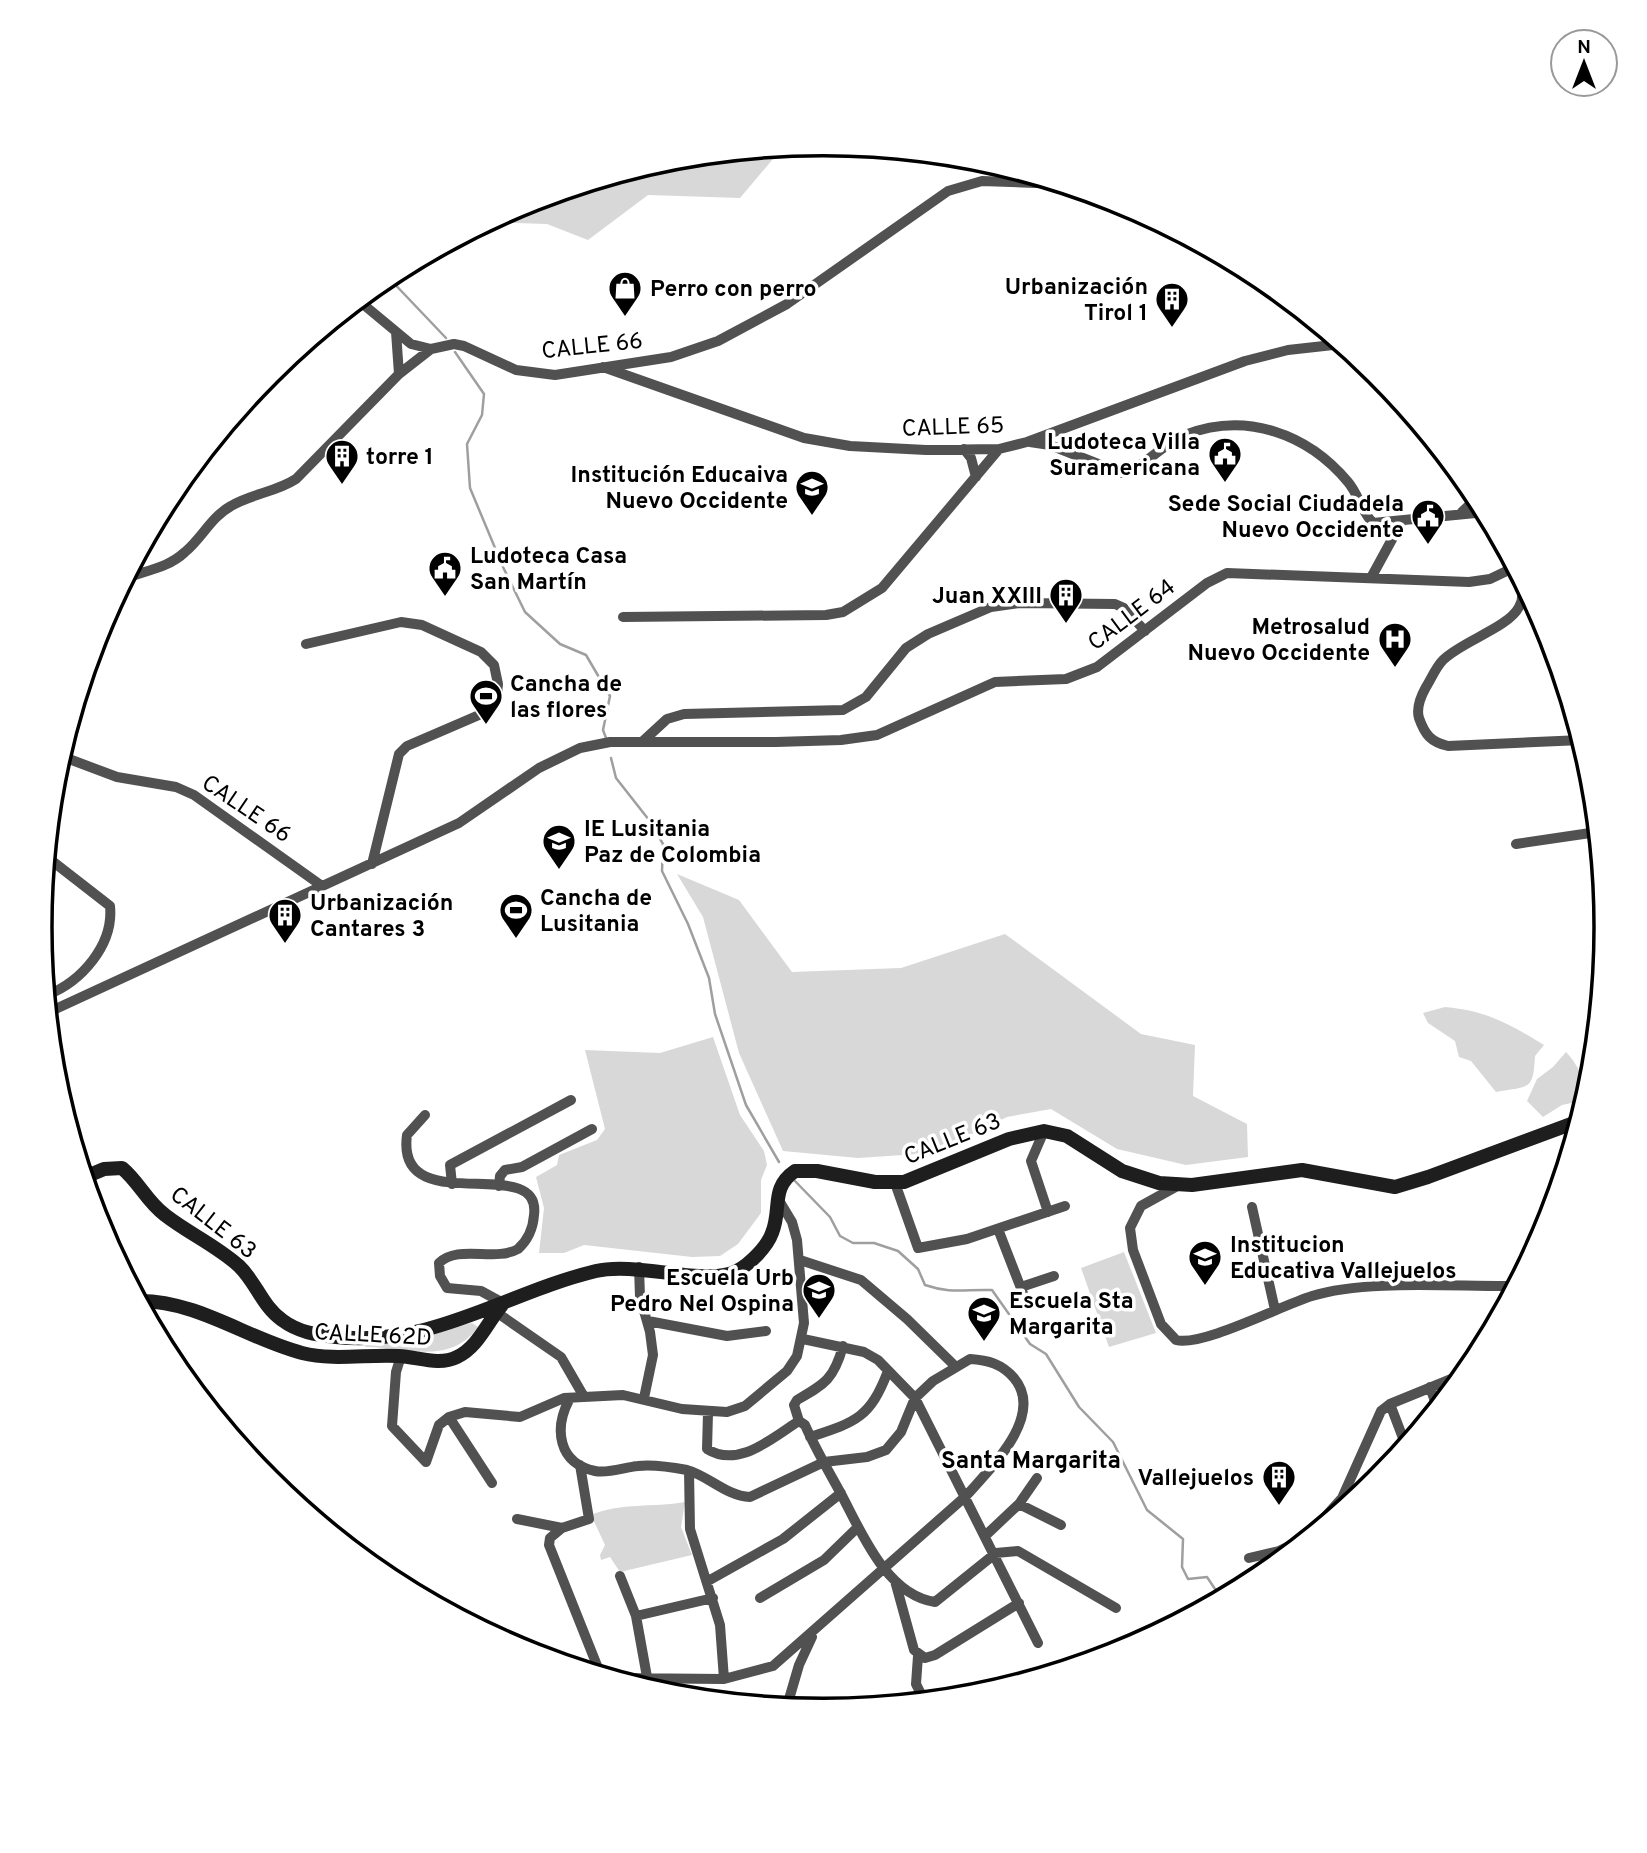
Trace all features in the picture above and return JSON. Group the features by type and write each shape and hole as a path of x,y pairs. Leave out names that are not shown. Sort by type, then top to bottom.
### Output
{"main road":[{"path":"1044,1131 1067,1136 1109,1164 1139,1178 1179,1185 1302,1170 1395,1186 1428,1177 1568,1125"},
{"name":"CALLE 63","path":"93,1174 104,1169 122,1168 132,1176 152,1204 166,1216 241,1268 276,1315 312,1334 348,1339 396,1337 430,1331 595,1271 639,1267 714,1277 736,1272 749,1262 772,1234 781,1184 795,1171 895,1183 929,1174 1018,1136 1044,1131"},
{"name":"CALLE 62D","path":"151,1302 170,1304 202,1314 301,1353 341,1357 401,1356 438,1361 459,1357 475,1343 500,1307"}],"street":[{"name":"CALLE 66","path":"431,349 454,344 464,346 526,372 555,375 698,349 759,320 948,191 982,181 1025,183"},
{"path":"366,306 411,344 431,349"},
{"path":"396,332 399,374"},
{"name":"CALLE 65","path":"603,367 804,438 849,446 999,449 1027,442 1245,362 1288,350 1330,345"},
{"path":"138,574 165,566 177,559 230,506 296,479 399,374 431,349"},
{"path":"1027,442 1051,445 1121,473 1131,471 1162,447 1197,430 1224,426 1257,426 1298,439 1314,450 1351,485 1364,514 1373,523 1473,512"},
{"path":"964,449 971,458 976,477"},
{"path":"623,617 826,615 843,612 882,588 999,449"},
{"path":"1462,512 1469,505"},
{"path":"1372,576 1402,521"},
{"name":"CALLE 64","path":"57,1008 128,973 459,823 538,768 580,748 610,742 841,740 877,735 995,682 1051,681 1097,667 1207,583 1227,573 1372,576 1469,582 1490,579 1507,571"},
{"path":"1522,599 1513,616 1465,643 1442,661 1422,694 1418,713 1423,731 1438,744 1448,746 1571,740"},
{"path":"642,742 667,719 684,714 843,710 866,697 891,663 918,640 1004,604 1115,604 1124,608 1145,631"},
{"path":"306,644 401,622 422,625 481,652 490,658 497,674 497,694 486,712 407,746 399,754 372,864"},
{"name":"CALLE 66","path":"71,760 117,777 176,787 194,795 322,886"},
{"path":"1516,844 1589,833"},
{"path":"55,863 110,906 111,914 110,925 89,967 68,985 55,991"},
{"path":"452,1184 450,1165 571,1100"},
{"path":"425,1115 407,1135 406,1159 414,1170 452,1184 520,1188 532,1197 534,1205 533,1224 524,1243 504,1254 444,1258 439,1264 439,1271 447,1288 481,1291 561,1357 583,1395"},
{"path":"499,1186 500,1176 505,1170 522,1167 593,1129"},
{"path":"1044,1131 1031,1161 1048,1212"},
{"path":"895,1183 918,1248 967,1239 1065,1206"},
{"path":"1179,1185 1141,1206 1130,1228 1133,1250 1166,1334 1176,1340 1191,1342 1314,1295 1350,1287 1505,1286"},
{"path":"401,1356 396,1372 392,1426 426,1462 439,1425 449,1417 465,1412 520,1417 559,1400 607,1394 644,1398 708,1413 727,1412 754,1399 787,1371 803,1339 800,1260 792,1222 777,1197"},
{"path":"1252,1207 1275,1310"},
{"path":"998,1229 1022,1292 1054,1276"},
{"path":"800,1260 861,1280 907,1319 955,1366"},
{"path":"639,1267 640,1297 648,1321 653,1362 644,1398"},
{"path":"648,1321 727,1336 766,1331"},
{"path":"803,1339 864,1352 915,1398 996,1553 1038,1643"},
{"path":"843,1346 838,1365 827,1383 797,1400 794,1405 799,1421 858,1527 885,1569 911,1594 923,1601 936,1602 996,1553 1018,1551 1116,1608"},
{"path":"569,1400 561,1416 560,1441 571,1459 580,1465 597,1472 653,1465 689,1471 738,1497 750,1497 824,1462 867,1457 886,1450 901,1432 915,1398 955,1366 970,1359 998,1364 1018,1384 1023,1400 1017,1432 991,1469 966,1496 773,1667 724,1679 649,1677"},
{"path":"810,1437 858,1421 870,1409 888,1371"},
{"path":"1343,1496 1376,1419 1390,1404 1446,1381"},
{"path":"1430,1387 1434,1398"},
{"path":"1390,1404 1402,1436"},
{"path":"708,1413 707,1449 728,1456 749,1452 799,1421"},
{"path":"449,1417 492,1482"},
{"path":"580,1465 589,1519 562,1528 550,1538 549,1545 596,1663"},
{"path":"689,1471 690,1529 713,1598 723,1642 724,1679"},
{"path":"986,1535 1019,1504 1037,1478"},
{"path":"708,1581 783,1539 841,1493"},
{"path":"1019,1504 1061,1525"},
{"path":"517,1519 562,1528"},
{"path":"760,1598 824,1560 858,1527"},
{"path":"1249,1558 1273,1552"},
{"path":"620,1576 636,1616 647,1677"},
{"path":"895,1578 918,1656 916,1684 920,1691"},
{"path":"636,1616 713,1598"},
{"path":"918,1656 936,1655 1019,1603"},
{"path":"790,1697 799,1665 814,1632"}],"shaded area":[{"path":"775,157 740,198 648,195 588,240 547,224 509,223 576,196 624,182 673,170"},
{"path":"677,874 739,900 792,972 901,968 1005,934 1141,1034 1195,1045 1193,1096 1247,1124 1248,1157 1186,1165 1117,1149 1051,1109 1007,1117 933,1153 858,1158 783,1151 739,1053 703,917"},
{"path":"1445,1007 1497,1019 1544,1045 1535,1056 1533,1076 1528,1085 1496,1092 1471,1061 1459,1057 1455,1041 1428,1023 1423,1013"},
{"path":"713,1037 740,1115 764,1151 767,1165 761,1180 761,1213 738,1244 720,1256 692,1257 584,1245 564,1253 539,1253 544,1208 536,1177 557,1165 559,1155 597,1140 605,1129 585,1050 660,1053"},
{"path":"1566,1052 1578,1068 1580,1077 1574,1102 1562,1105 1543,1117 1527,1101 1537,1079 1553,1067"},
{"path":"1124,1252 1156,1333 1109,1347 1081,1268"},
{"path":"472,1323 478,1327 467,1339 454,1347 441,1350 426,1352 365,1347 368,1342"},
{"path":"685,1502 681,1527 692,1555 620,1572 610,1557 601,1560 600,1555 605,1545 591,1515 614,1508"}],"waterway":[{"path":"395,285 446,338"},
{"path":"455,352 484,394 482,415 467,444 470,488 525,612 560,644 586,655 610,696 603,730 606,738"},
{"path":"611,758 616,778 649,820 663,844 662,871 688,924 709,978 715,1014 746,1105 779,1162"},
{"path":"794,1180 830,1217 840,1236 853,1243 874,1243 898,1251 918,1269 925,1285 951,1290 992,1290 1030,1344 1046,1354 1079,1407 1113,1442 1147,1510 1183,1539 1182,1567 1188,1579 1207,1577 1216,1590"}],"place":[{"name":"Perro con perro","path":"625,318"},
{"name":"Urbanización Tirol 1","path":"1172,329"},
{"name":"Ludoteca Villa Suramericana","path":"1225,484"},
{"name":"torre 1","path":"342,486"},
{"name":"Institución Educaiva Nuevo Occidente","path":"812,517"},
{"name":"Sede Social Ciudadela Nuevo Occidente","path":"1428,546"},
{"name":"Ludoteca Casa San Martín","path":"445,598"},
{"name":"Juan XXIII","path":"1066,625"},
{"name":"Metrosalud Nuevo Occidente","path":"1395,669"},
{"name":"Cancha de las flores","path":"486,726"},
{"name":"IE Lusitania Paz de Colombia","path":"559,871"},
{"name":"Cancha de Lusitania","path":"516,940"},
{"name":"Urbanización Cantares 3","path":"285,945"},
{"name":"Institucion Educativa Vallejuelos","path":"1205,1287"},
{"name":"Escuela Urb Pedro Nel Ospina","path":"819,1320"},
{"name":"Escuela Sta Margarita","path":"984,1343"},
{"name":"Vallejuelos","path":"1279,1507"}],"district":[{"name":"Santa Margarita","path":"1031,1460"}]}
